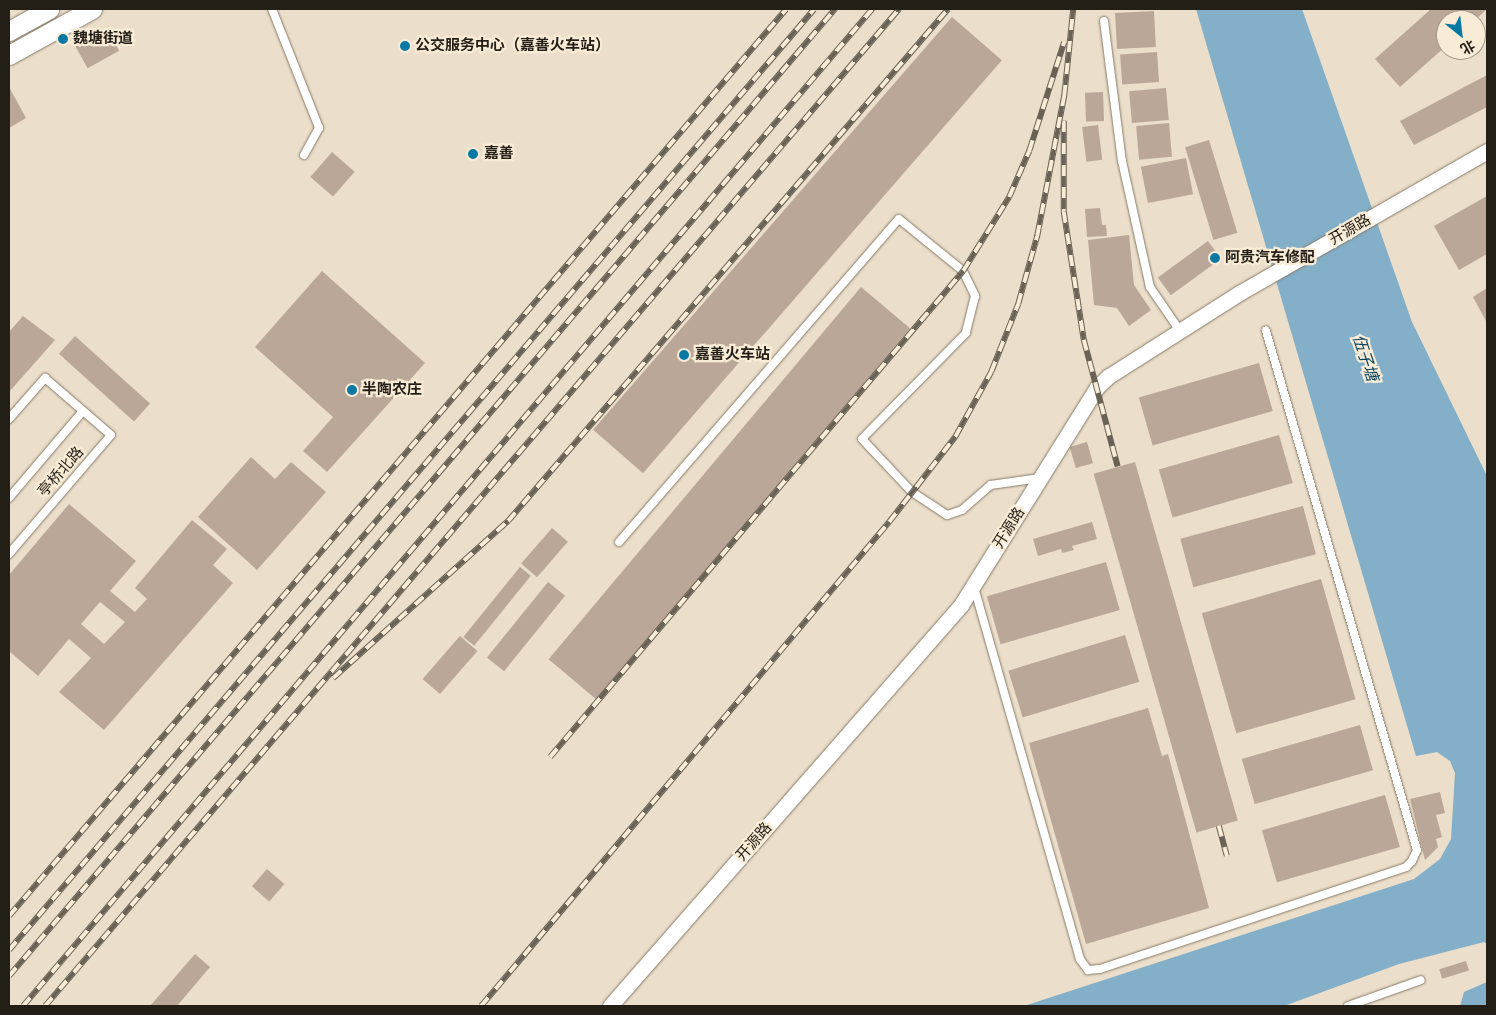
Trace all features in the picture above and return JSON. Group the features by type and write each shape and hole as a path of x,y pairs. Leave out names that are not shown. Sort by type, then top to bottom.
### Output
{"street":[{"path":"9,32 49,9"},
{"path":"9,55 92,9"},
{"name":"开源路","path":"610,1006 961,605 1097,387 1109,376 1241,292 1487,151"}],"lane":[{"path":"272,9 319,128 304,155"},
{"path":"1104,21 1122,161 1150,286 1180,331"},
{"path":"619,542 899,219 963,271 975,296 966,333 862,439 912,492 947,515 962,510 991,485 1040,478"},
{"path":"974,585 1080,959 1088,970 1100,970 1406,867 1412,861 1417,850 1266,331"},
{"name":"亭桥北路","path":"9,419 45,378 110,435 9,554"},
{"name":"亭桥北路","path":"9,498 83,411"},
{"path":"1348,1006 1420,980"}],"water":[{"name":"伍子塘","path":"1196,9 1302,9 1412,322 1487,476 1487,944 1484,942 1399,964 1284,1006 1024,1006 1414,879 1440,859 1451,839 1455,773 1450,761 1437,752 1416,756"},
{"path":"1487,982 1487,1006 1460,1006 1464,992"}],"building":[{"path":"1431,9 1487,9 1436,10 1436,55 1400,87 1375,59"},
{"path":"1154,11 1156,47 1117,49 1115,13"},
{"path":"952,17 1002,60 643,473 593,430"},
{"path":"107,29 119,51 88,68 76,46"},
{"path":"1157,52 1159,82 1122,85 1120,55"},
{"path":"1487,75 1487,107 1414,145 1400,121"},
{"path":"9,87 26,118 9,128"},
{"path":"1166,88 1169,120 1132,123 1129,91"},
{"path":"1103,92 1104,121 1086,122 1085,93"},
{"path":"1169,123 1172,157 1139,160 1136,126"},
{"path":"1098,125 1102,160 1086,162 1082,127"},
{"path":"1209,140 1237,233 1213,240 1185,147"},
{"path":"332,152 355,172 333,197 310,177"},
{"path":"1186,158 1193,194 1148,203 1141,167"},
{"path":"1487,196 1487,254 1459,270 1434,226"},
{"path":"1100,208 1102,225 1106,225 1107,236 1087,237 1085,209"},
{"path":"1129,235 1134,285 1151,310 1129,326 1117,308 1094,305 1088,240"},
{"path":"1208,241 1221,259 1171,295 1158,277"},
{"name":"半陶农庄","path":"322,271 425,363 327,472 303,451 333,417 255,347"},
{"path":"861,287 910,328 598,700 549,659"},
{"path":"1487,288 1487,323 1473,297"},
{"path":"23,316 55,340 9,392 9,332"},
{"path":"75,336 150,404 134,421 59,354"},
{"path":"1259,363 1273,411 1153,446 1139,397"},
{"path":"1279,435 1293,483 1173,518 1159,469"},
{"path":"1087,442 1093,463 1076,468 1070,447"},
{"path":"251,457 275,479 291,462 326,492 257,570 198,517"},
{"path":"1135,462 1238,821 1196,832 1094,474"},
{"path":"69,504 136,561 110,591 135,612 147,599 135,588 192,520 227,549 213,565 233,583 104,730 59,692 91,658 69,639 38,676 9,651 9,575","holes":["100,602 125,622 104,644 81,624"]},
{"path":"1303,506 1316,554 1193,587 1180,539"},
{"path":"1092,522 1097,539 1072,546 1074,550 1062,553 1061,549 1038,556 1033,539"},
{"path":"552,528 568,542 537,577 521,563"},
{"path":"1106,562 1120,610 1001,644 987,596"},
{"path":"520,567 531,576 474,646 463,637"},
{"path":"1321,579 1355,699 1236,733 1202,613"},
{"path":"548,582 565,596 504,671 487,657"},
{"path":"1125,635 1139,682 1023,718 1008,671"},
{"path":"460,636 477,651 440,694 423,679"},
{"path":"1148,708 1162,756 1168,754 1209,908 1086,944 1029,743"},
{"path":"1360,725 1373,770 1255,804 1242,759"},
{"path":"1440,792 1445,813 1436,815 1442,837 1436,839 1438,847 1425,860 1410,799"},
{"path":"1385,795 1400,847 1277,882 1262,830"},
{"path":"267,869 284,884 269,901 252,886"},
{"path":"195,954 210,967 177,1006 150,1006"},
{"path":"1466,961 1469,971 1442,979 1439,969"}],"railway":[{"path":"9,916 786,9"},
{"path":"9,950 814,9"},
{"path":"9,976 835,9"},
{"path":"23,1006 872,9"},
{"path":"45,1006 899,9"},
{"path":"333,678 508,521 948,9"},
{"path":"481,1006 889,522 955,437 991,372 1018,304 1037,236 1064,96 1073,9"},
{"path":"550,757 963,271 1009,197 1029,151 1064,42"},
{"path":"1064,121 1064,212 1084,340 1118,467"},
{"path":"1219,826 1227,856"}],"place":[{"name":"魏塘街道","path":"63,39"},
{"name":"公交服务中心（嘉善火车站）","path":"405,46"},
{"name":"嘉善","path":"473,154"},
{"name":"阿贵汽车修配","path":"1215,258"},
{"name":"嘉善火车站","path":"684,355"},
{"name":"半陶农庄","path":"352,390"}]}
